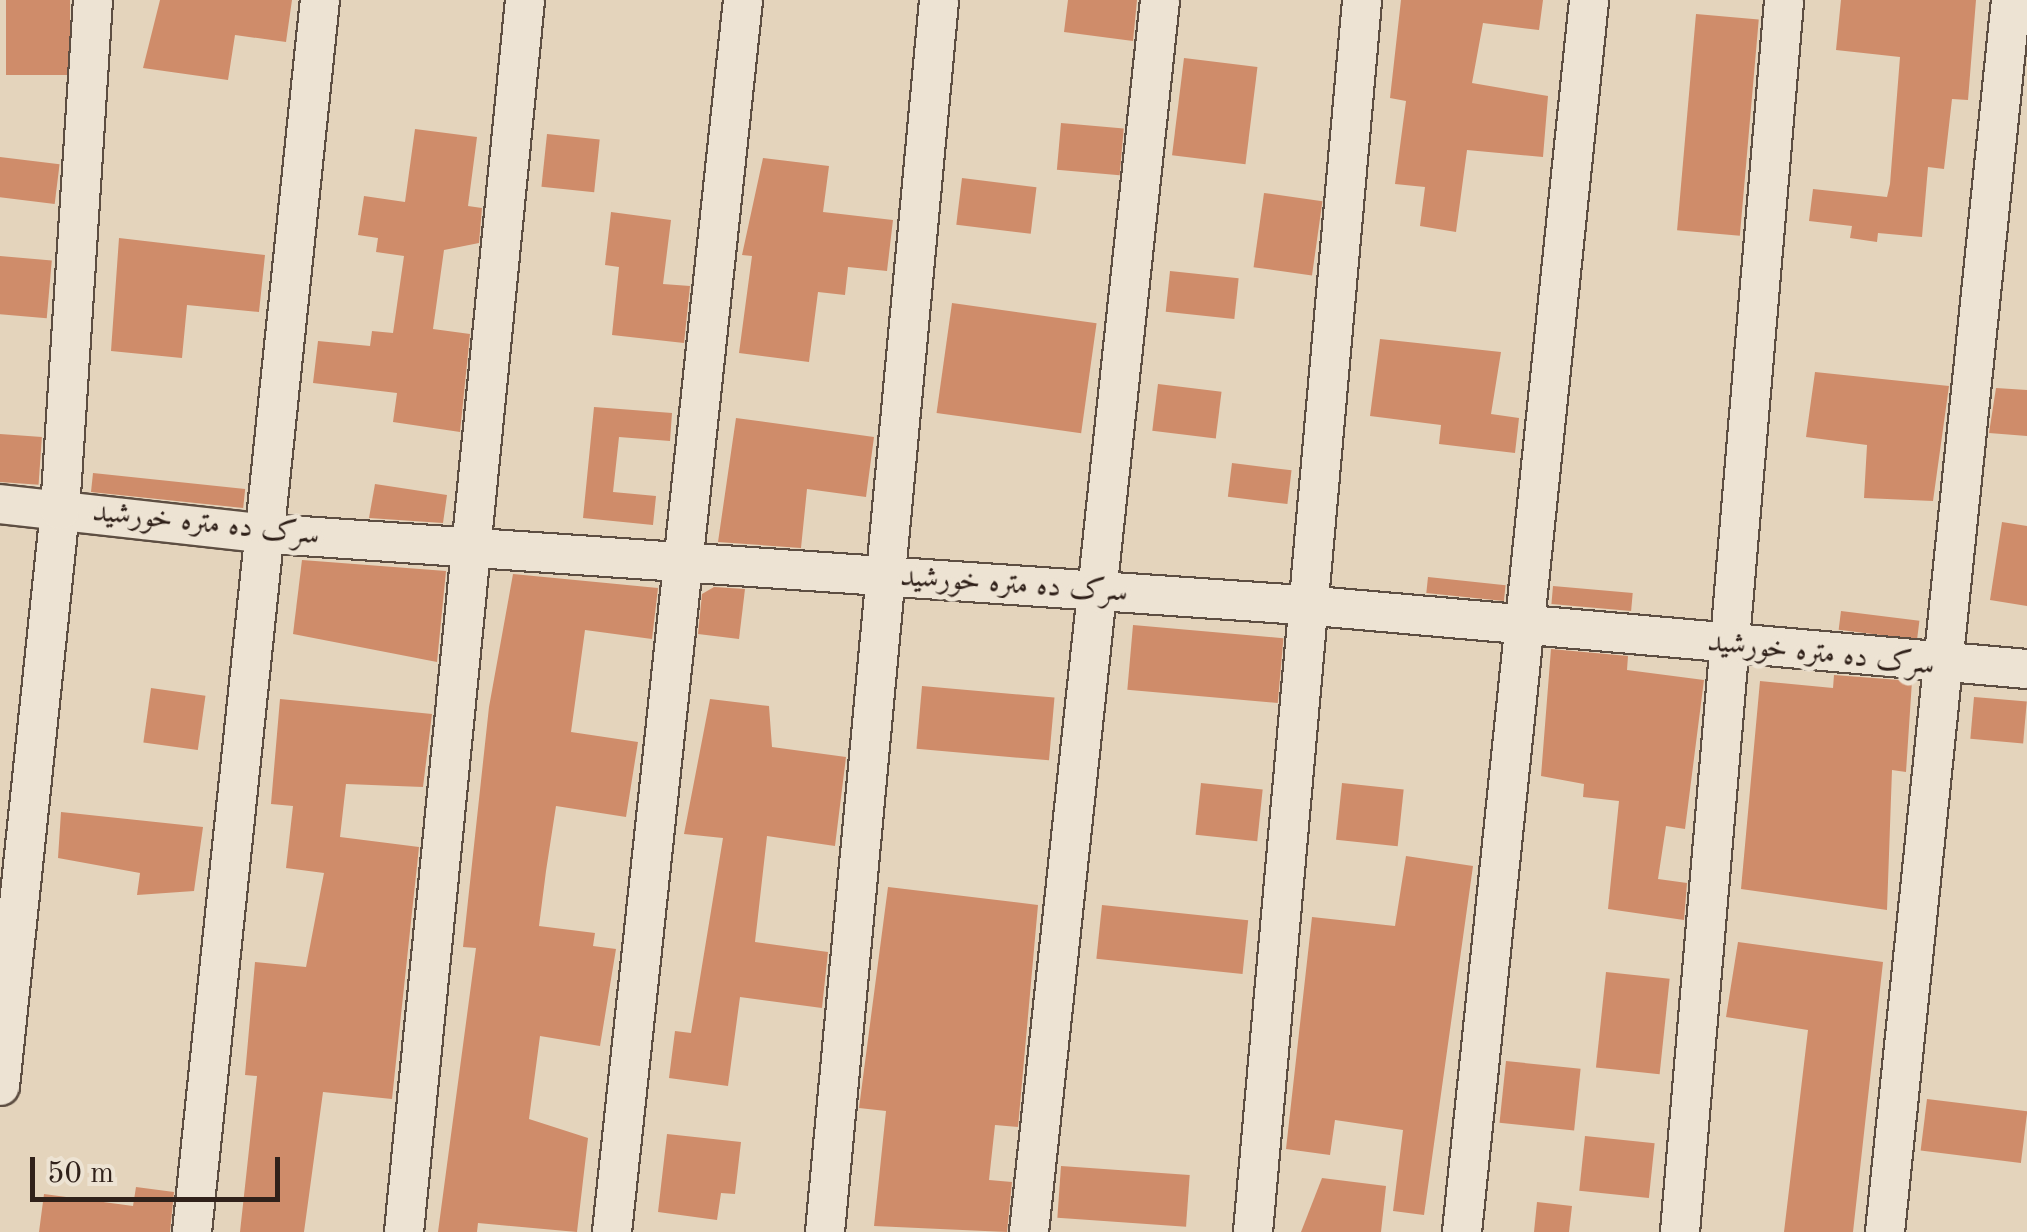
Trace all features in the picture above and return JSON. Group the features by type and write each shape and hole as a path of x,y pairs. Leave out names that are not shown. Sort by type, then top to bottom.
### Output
{"street":[{"path":"0,1086 60,510 93,0"},
{"path":"192,1232 259,533 320,0"},
{"path":"404,1232 476,546 525,0"},
{"path":"612,1232 677,558 743,0"},
{"path":"825,1232 892,575 939,0"},
{"path":"1029,1232 1103,592 1160,0"},
{"path":"1253,1232 1315,606 1362,0"},
{"path":"1462,1232 1589,0"},
{"path":"1680,1232 1736,645 1784,0"},
{"path":"1886,1232 1948,667 2012,0"},
{"name":"سرک ده متره خورشید","path":"0,504 259,533 677,558 1315,606 1948,667 2027,669"}],"building":[{"path":"6,0 70,0 70,75 6,75"},
{"path":"160,0 292,0 286,42 235,35 228,80 143,68"},
{"path":"1068,0 1137,0 1133,41 1064,32"},
{"path":"1401,0 1543,0 1539,30 1483,23 1472,83 1548,96 1543,157 1467,150 1456,232 1420,226 1425,187 1395,184 1406,101 1390,98"},
{"path":"1841,0 1976,0 1968,100 1952,99 1944,169 1928,167 1922,237 1878,233 1877,242 1850,238 1852,226 1809,221 1813,189 1887,197 1890,184 1900,57 1836,50"},
{"path":"1696,14 1759,19 1740,236 1677,230"},
{"path":"1184,58 1257,67 1246,164 1172,155"},
{"path":"1061,123 1124,128 1120,175 1057,170"},
{"path":"415,129 477,137 468,206 482,208 479,243 444,250 433,329 470,334 460,432 393,422 397,393 313,383 318,341 370,346 372,331 393,333 404,256 376,252 378,238 358,235 364,196 405,202"},
{"path":"547,134 600,140 594,192 541,187"},
{"path":"0,157 60,164 55,204 0,197"},
{"path":"763,158 829,166 823,212 893,220 887,271 848,267 845,295 818,292 809,362 739,353 752,256 742,255"},
{"path":"962,178 1036,187 1031,234 956,225"},
{"path":"1264,193 1322,201 1312,275 1254,267"},
{"path":"611,212 671,220 663,284 690,286 684,343 612,335 619,267 605,265"},
{"path":"119,238 265,255 259,312 187,305 182,358 111,351"},
{"path":"0,256 52,261 47,318 0,314"},
{"path":"1170,271 1239,278 1234,319 1166,312"},
{"path":"952,303 1097,323 1081,433 937,413"},
{"path":"1380,339 1501,352 1491,414 1519,418 1515,453 1439,444 1441,425 1370,416"},
{"path":"1815,372 1949,386 1933,501 1864,498 1867,445 1806,437"},
{"path":"1158,384 1222,392 1216,438 1152,431"},
{"path":"1996,388 2027,390 2027,436 1989,433"},
{"path":"594,407 672,413 670,441 619,437 613,492 656,496 653,525 583,518"},
{"path":"736,418 874,437 866,497 807,489 801,548 718,542"},
{"path":"0,434 42,437 39,485 0,482"},
{"path":"1232,463 1292,470 1287,504 1228,497"},
{"path":"93,473 245,489 243,508 91,492"},
{"path":"375,484 447,495 443,523 369,518"},
{"path":"2002,522 2027,526 2027,606 1990,600"},
{"path":"302,560 446,571 437,662 293,634"},
{"path":"513,574 658,588 652,639 585,630 571,732 638,742 626,817 556,806 539,926 595,933 593,946 616,949 600,1046 540,1036 529,1119 588,1138 577,1232 478,1223 477,1232 438,1232 476,948 463,947 489,707"},
{"path":"1428,577 1506,585 1504,601 1426,593"},
{"path":"1553,586 1633,593 1631,611 1551,604"},
{"path":"714,587 745,589 739,639 698,634 702,594"},
{"path":"1841,611 1919,621 1917,639 1839,630"},
{"path":"1133,625 1283,638 1278,703 1127,690"},
{"path":"1551,649 1628,656 1627,670 1704,680 1685,829 1666,826 1658,879 1687,883 1684,920 1608,909 1619,801 1583,797 1584,784 1541,776"},
{"path":"1834,675 1912,681 1906,772 1892,770 1887,910 1741,889 1760,681 1833,688"},
{"path":"922,686 1054,698 1049,760 917,749"},
{"path":"151,688 205,696 198,750 143,742"},
{"path":"1974,697 2027,702 2023,743 1970,739"},
{"path":"280,699 432,714 423,787 346,784 340,837 419,847 392,1099 323,1092 304,1232 240,1232 257,1076 245,1075 255,962 306,967 324,873 286,868 293,806 271,804"},
{"path":"710,699 769,706 772,747 846,757 835,846 767,836 755,942 828,952 822,1008 740,997 728,1086 669,1078 675,1031 691,1033 723,838 684,834"},
{"path":"1201,783 1263,789 1257,841 1196,835"},
{"path":"1342,783 1404,789 1398,846 1336,840"},
{"path":"61,812 203,827 194,891 137,895 140,873 58,858"},
{"path":"1406,856 1473,866 1424,1215 1393,1211 1403,1130 1335,1120 1330,1155 1286,1149 1312,917 1395,926"},
{"path":"888,887 1038,905 1018,1127 995,1125 989,1180 1012,1182 1007,1232 874,1226 886,1111 859,1108"},
{"path":"1102,905 1248,920 1243,974 1096,959"},
{"path":"1738,942 1883,962 1853,1232 1784,1232 1808,1030 1726,1017"},
{"path":"1606,972 1670,979 1660,1074 1596,1067"},
{"path":"1506,1061 1581,1069 1574,1130 1500,1123"},
{"path":"1927,1099 2027,1111 2021,1163 1921,1151"},
{"path":"667,1134 741,1142 735,1194 721,1193 717,1220 658,1212"},
{"path":"1585,1136 1655,1143 1649,1198 1579,1191"},
{"path":"1061,1166 1190,1175 1186,1227 1057,1218"},
{"path":"1322,1178 1386,1186 1381,1232 1301,1232"},
{"path":"136,1187 174,1192 170,1232 39,1232 44,1194 133,1206"},
{"path":"1537,1202 1572,1206 1569,1232 1534,1232"}]}
